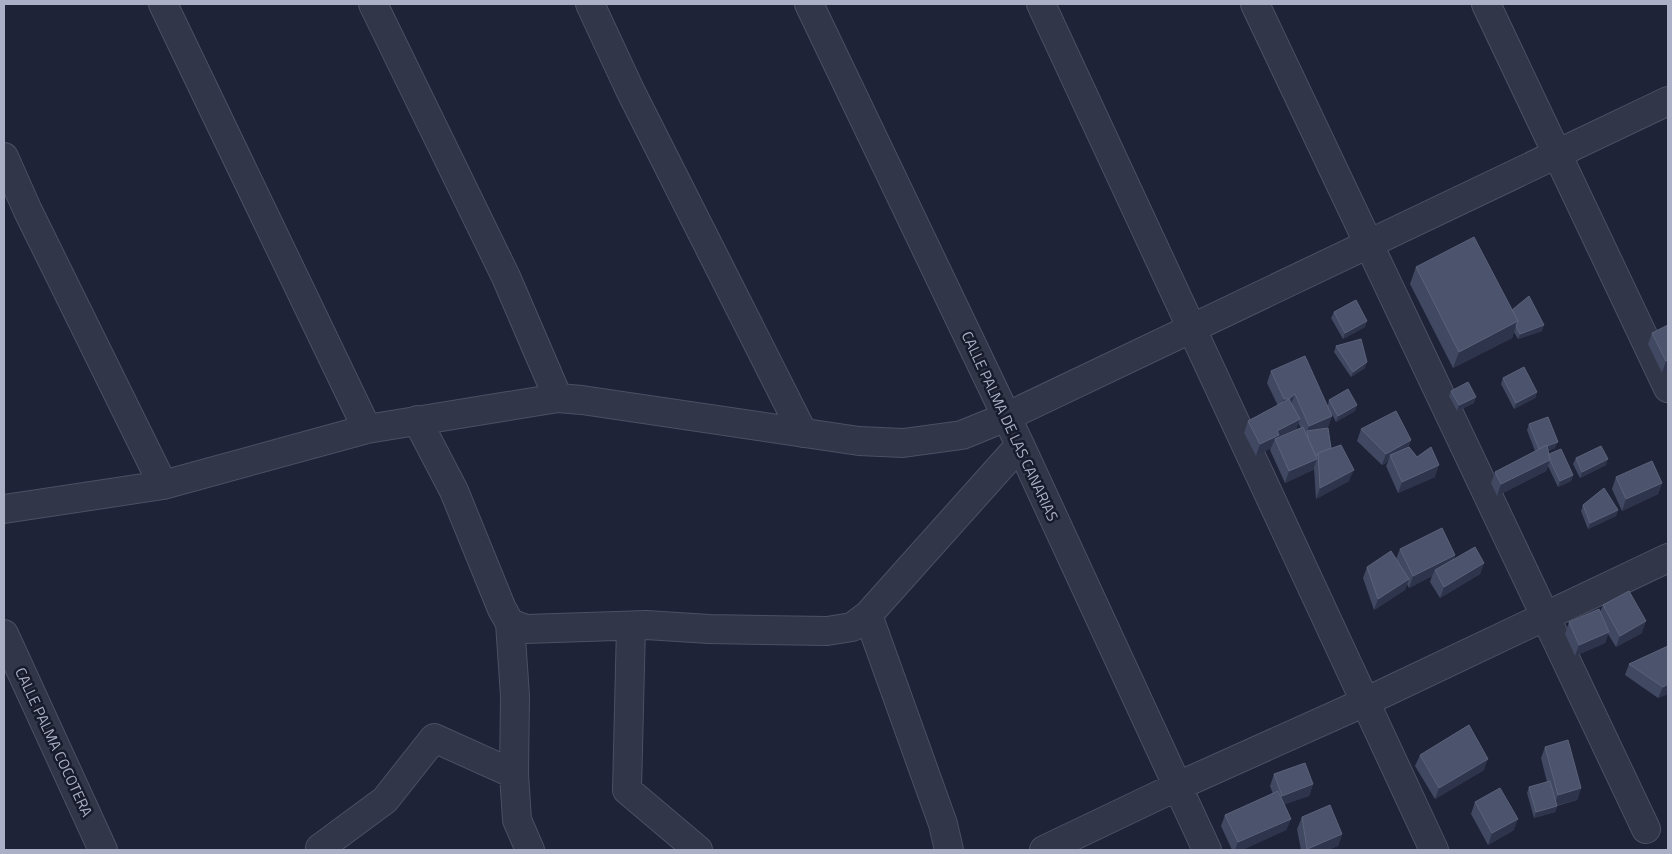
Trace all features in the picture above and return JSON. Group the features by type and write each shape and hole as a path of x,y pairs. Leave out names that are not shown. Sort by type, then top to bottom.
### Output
{"street":[{"path":"164,4 367,429"},
{"path":"373,4 506,277 558,398"},
{"path":"590,4 630,90 802,433"},
{"name":"CALLE PALMA DE LAS CANARIAS","path":"810,4 1020,446 1207,850"},
{"path":"1040,4 1434,850"},
{"path":"1255,4 1646,829"},
{"path":"1486,4 1668,388"},
{"path":"4,509 164,485 367,429 558,398 859,441 903,443 962,435 1006,417 1668,100"},
{"path":"4,157 28,211 164,485"},
{"path":"417,420 454,491 502,609 510,622 516,696 514,774 517,820 530,850"},
{"path":"510,622 526,629 646,625 709,629 827,631 852,627 868,615 1020,446"},
{"path":"1044,850 1178,786 1365,702 1668,558"},
{"path":"868,615 944,824 949,850"},
{"path":"631,626 627,790 698,850"},
{"name":"CALLE PALMA COCOTERA","path":"4,634 104,850"},
{"path":"320,850 320,848 385,800 434,738 514,774"}],"building":[{"path":"1474,237 1518,321 1459,352 1416,267"},
{"path":"1529,296 1544,325 1520,334 1516,326 1518,321 1512,310"},
{"path":"1356,300 1367,321 1345,333 1334,312"},
{"path":"1668,325 1668,360 1666,361 1652,333"},
{"path":"1361,339 1367,362 1353,372 1336,346"},
{"path":"1305,356 1332,416 1309,426 1295,394 1289,399 1284,399 1271,371"},
{"path":"1524,367 1537,392 1516,403 1503,378"},
{"path":"1468,382 1476,397 1459,405 1451,391"},
{"path":"1348,389 1357,405 1338,416 1329,400"},
{"path":"1289,399 1300,419 1277,431 1279,435 1260,444 1248,421"},
{"path":"1396,411 1411,440 1386,454 1361,429"},
{"path":"1548,417 1558,442 1539,449 1529,424"},
{"path":"1303,427 1317,459 1289,471 1275,439"},
{"path":"1328,428 1331,448 1318,453 1316,456 1307,431"},
{"path":"1341,445 1354,470 1320,488 1318,453"},
{"path":"1547,445 1550,460 1501,484 1495,472"},
{"path":"1601,446 1608,459 1582,472 1576,458"},
{"path":"1409,447 1417,457 1431,447 1439,465 1402,482 1390,455"},
{"path":"1561,449 1573,475 1560,481 1549,454"},
{"path":"1652,461 1662,483 1626,499 1616,477"},
{"path":"1604,488 1618,510 1590,523 1583,505"},
{"path":"1442,528 1455,555 1413,576 1400,549"},
{"path":"1475,547 1484,563 1444,587 1435,570"},
{"path":"1391,551 1409,579 1378,599 1367,567"},
{"path":"1629,591 1646,621 1620,636 1603,605"},
{"path":"1599,609 1609,632 1579,645 1569,622"},
{"path":"1668,646 1668,684 1663,687 1629,664"},
{"path":"1469,725 1488,759 1439,788 1420,755"},
{"path":"1568,740 1581,788 1558,795 1545,747"},
{"path":"1305,763 1313,784 1282,796 1274,774"},
{"path":"1550,781 1557,806 1536,812 1529,787"},
{"path":"1500,788 1518,819 1492,833 1475,802"},
{"path":"1278,791 1291,819 1238,842 1225,815"},
{"path":"1330,805 1342,834 1307,849 1302,817"}]}
